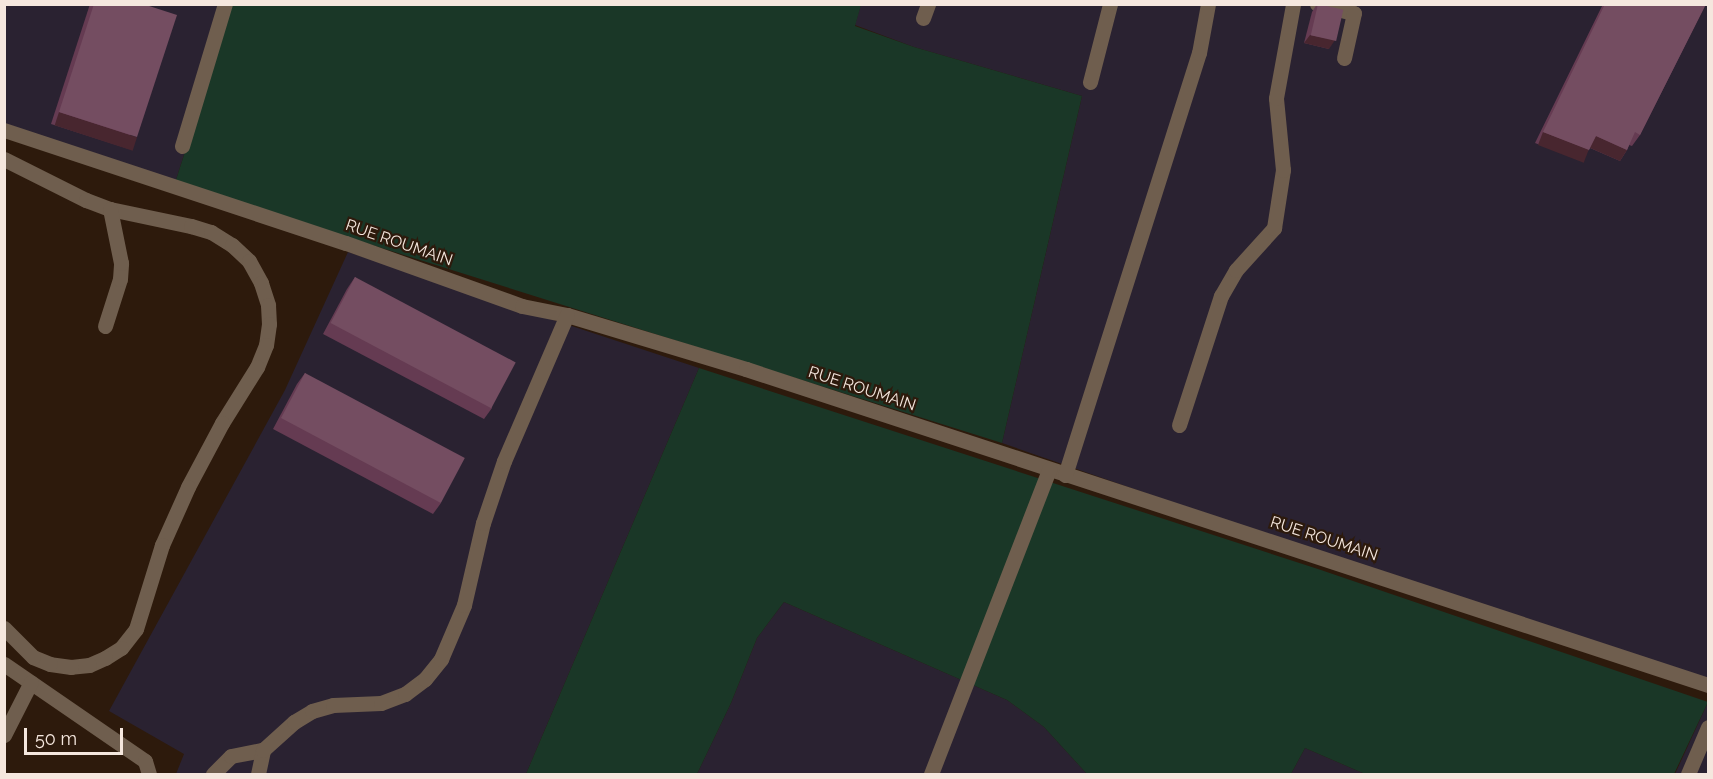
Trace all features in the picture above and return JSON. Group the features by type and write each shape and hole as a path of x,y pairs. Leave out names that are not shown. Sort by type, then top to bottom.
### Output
{"street":[{"path":"182,146 225,4"},
{"path":"1090,82 1110,4"},
{"path":"1065,475 1199,52 1208,4"},
{"path":"1179,425 1221,296 1236,270 1274,228 1283,170 1276,98 1293,4"},
{"path":"1317,4 1354,13 1344,58"},
{"name":"RUE ROUMAIN","path":"4,130 346,243 522,306 567,315 746,369 1065,475 1407,584 1708,685"},
{"path":"4,159 86,200 110,209 211,232 232,245 249,261 261,282 267,304 266,345 257,367 222,423 188,487 162,545 136,629 121,648 89,665 71,667 50,664 33,657 4,628"},
{"path":"105,326 120,279 121,263 110,209"},
{"path":"213,774 231,756 263,750 294,722 312,711 333,705 381,703 405,694 425,680 441,659 464,605 483,523 504,461 567,315"},
{"path":"931,774 1049,469"},
{"path":"4,664 145,761 149,774"},
{"path":"4,735 31,682"},
{"path":"1688,774 1708,727"},
{"path":"258,774 263,750"}],"shaded area":[{"path":"861,4 1708,5 1708,681 1315,552 1002,443 1082,96 914,47 855,25"},
{"path":"5,5 232,5 175,183 5,125"},
{"path":"348,252 699,368 526,774 176,774 184,754 109,711 285,390"},
{"path":"784,602 1007,700 1044,727 1087,774 697,774 731,703 757,638"},
{"path":"1708,702 1708,774 1675,774"},
{"path":"1305,748 1365,774 1291,774"}],"green space":[{"path":"232,5 861,5 855,26 914,47 1082,96 1002,443 175,183"},
{"path":"699,368 1318,569 1708,702 1674,774 1365,774 1305,748 1291,774 1087,774 1044,727 1007,700 784,602 757,638 731,703 697,774 526,774"}],"building":[{"path":"94,4 143,4 177,15 137,137 59,112"},
{"path":"1318,4 1343,10 1336,41 1311,35"},
{"path":"1605,4 1706,4 1640,135 1635,132 1627,150 1596,136 1589,150 1543,132"},
{"path":"355,277 516,362 491,408 331,323"},
{"path":"305,373 465,458 441,503 281,418"}]}
